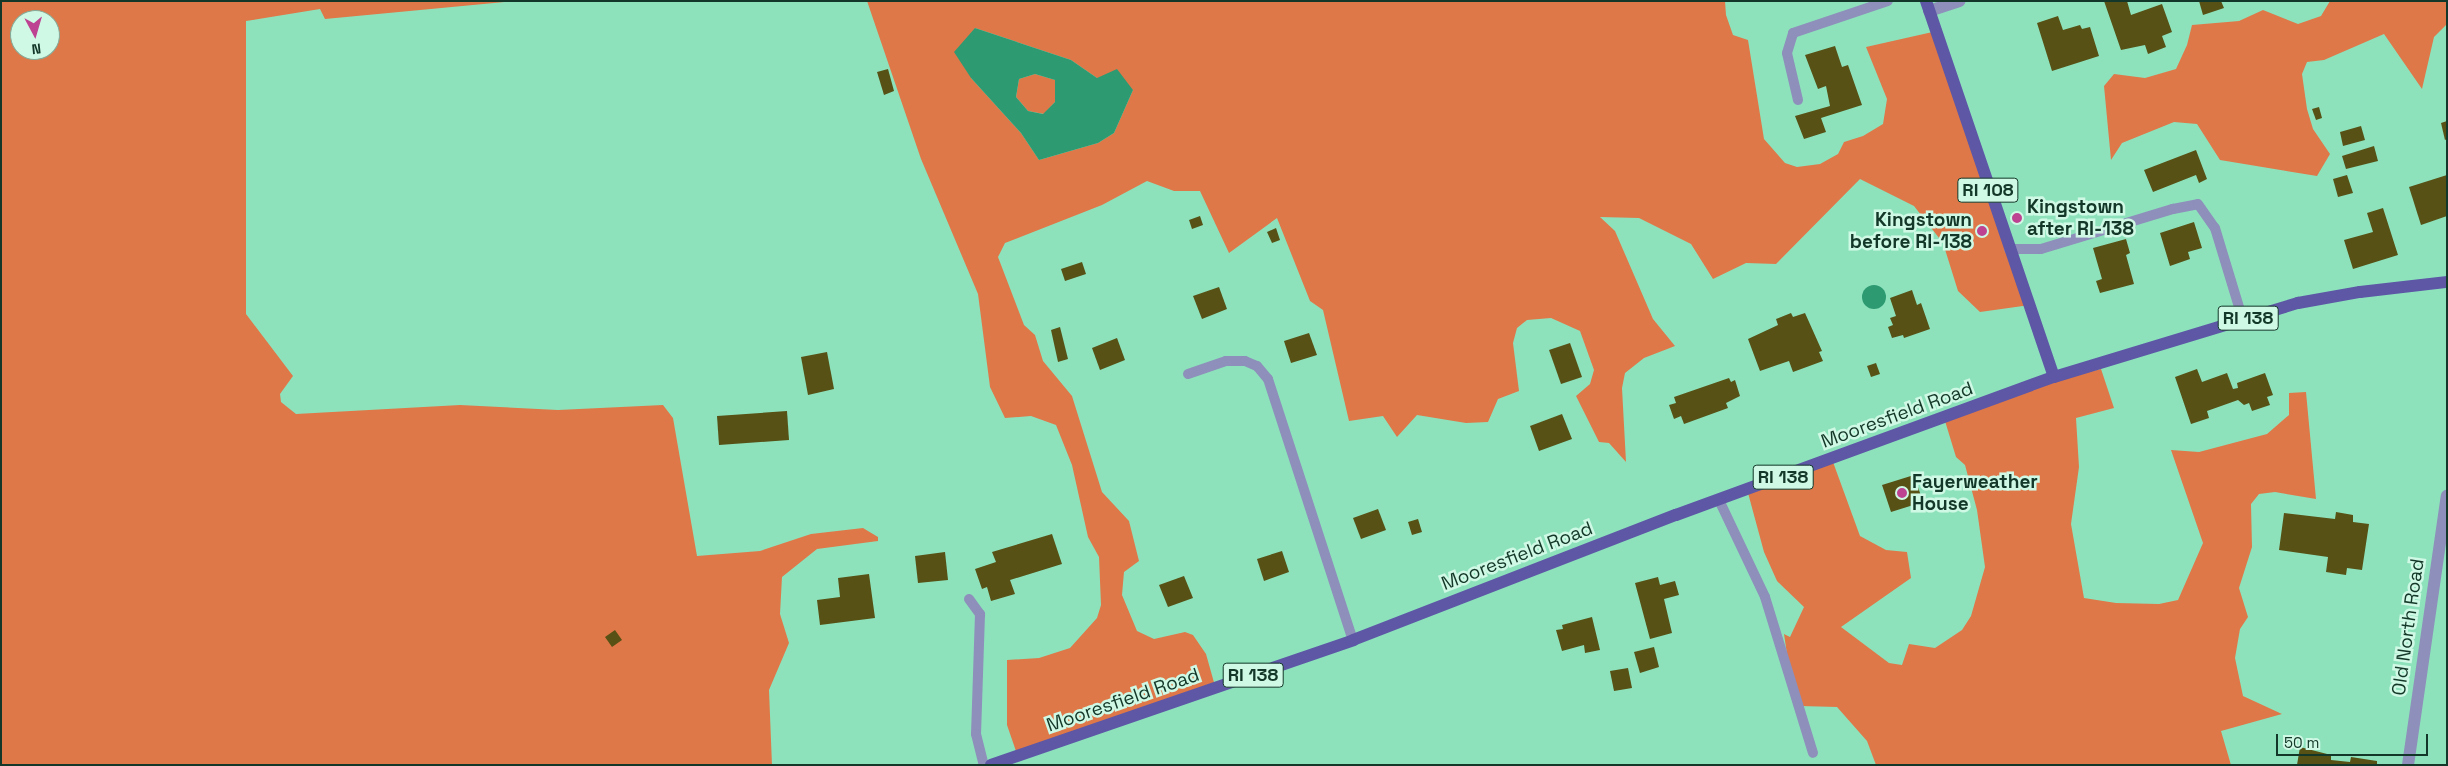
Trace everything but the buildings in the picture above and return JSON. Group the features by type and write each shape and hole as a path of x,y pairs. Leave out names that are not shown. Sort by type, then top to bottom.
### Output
{"main road":[{"name":"RI 108","path":"1928,6 2054,377"},
{"name":"RI 138","path":"2054,377 2298,304 2360,292 2447,282"},
{"name":"Mooresfield Road","path":"992,765 1353,640 1719,500 2054,377"}],"street":[{"path":"1928,6 1959,1"},
{"name":"Old North Road","path":"2408,765 2447,496"}],"lane":[{"path":"1798,100 1787,53 1793,33 1888,1"},
{"path":"2009,249 2041,249 2173,209 2198,204 2215,228 2243,320"},
{"path":"1188,374 1226,361 1245,361 1257,366 1268,379 1353,640"},
{"path":"1719,500 1765,597 1813,754"},
{"path":"969,598 980,614 976,734 984,765"}],"shaded area":[{"path":"1,1 516,1 325,19 320,9 246,21 246,314 293,376 280,394 281,402 296,414 460,405 558,410 663,405 673,418 697,556 760,551 811,534 863,528 878,537 878,541 817,549 782,577 780,614 789,643 769,690 772,765 1,765"},
{"path":"867,1 1725,1 1726,15 1733,35 1748,40 1764,139 1785,163 1797,167 1820,164 1838,154 1844,142 1863,136 1883,124 1887,99 1866,47 1937,31 2030,305 1980,312 1958,291 1943,243 1914,206 1860,179 1776,264 1746,263 1713,279 1691,244 1639,218 1600,217 1615,231 1653,319 1675,346 1644,358 1625,373 1622,388 1626,462 1609,443 1599,442 1576,396 1590,384 1594,370 1580,331 1551,318 1527,320 1517,328 1513,343 1519,391 1498,399 1488,422 1466,423 1417,415 1397,437 1383,416 1349,421 1323,310 1310,301 1277,218 1229,253 1200,191 1174,191 1147,181 1102,205 1005,243 998,257 1024,325 1035,335 1043,361 1072,396 1102,492 1129,521 1139,561 1124,572 1122,595 1137,631 1154,639 1185,632 1193,635 1206,654 1215,686 1018,757 1007,725 1007,660 1039,658 1070,648 1097,618 1101,605 1099,557 1088,537 1072,465 1056,425 1031,416 1005,418 990,387 978,294 921,159","holes":["975,28 1071,60 1097,78 1133,90 1114,133 1098,143 1039,160 1021,133 971,78"]},
{"path":"2330,1 2447,1 2447,24 2434,37 2422,89 2384,34 2324,60 2307,62 2302,74 2307,109 2313,129 2330,154 2317,176 2220,160 2197,124 2174,122 2122,143 2111,160 2104,86 2114,74 2145,78 2176,69 2187,45 2192,25 2239,21 2263,10 2298,24 2321,16"},
{"path":"975,28 1071,60 1097,78 1117,69 1133,90 1114,133 1098,143 1039,160 1021,133 971,78 954,52","holes":["1035,74 1055,80 1055,102 1043,114 1028,111 1016,97 1019,79"]},
{"path":"1035,74 1055,80 1055,102 1044,114 1028,111 1016,97 1019,79"},
{"path":"1874,285 1882,289 1886,297 1882,305 1874,309 1866,305 1862,297 1866,289"},
{"path":"2101,369 2114,408 2076,418 2079,467 2071,524 2084,598 2116,603 2159,604 2178,600 2203,543 2171,450 2199,452 2267,434 2289,415 2289,393 2306,392 2316,499 2275,492 2259,494 2251,504 2252,547 2239,588 2248,617 2240,629 2235,658 2243,696 2282,714 2221,731 2231,765 1876,765 1867,741 1837,707 1800,706 1792,688 1784,634 1790,637 1804,607 1777,581 1764,552 1748,493 1833,462 1860,536 1886,550 1907,552 1911,578 1841,627 1889,663 1902,665 1909,644 1935,648 1962,630 1971,616 1985,567 1977,510 1965,465 1956,457 1945,421 2051,381"}],"place":[{"name":"Kingstown after RI-138","path":"2017,218"},
{"name":"Kingstown before RI-138","path":"1982,231"},
{"name":"Fayerweather House","path":"1902,493"}]}
